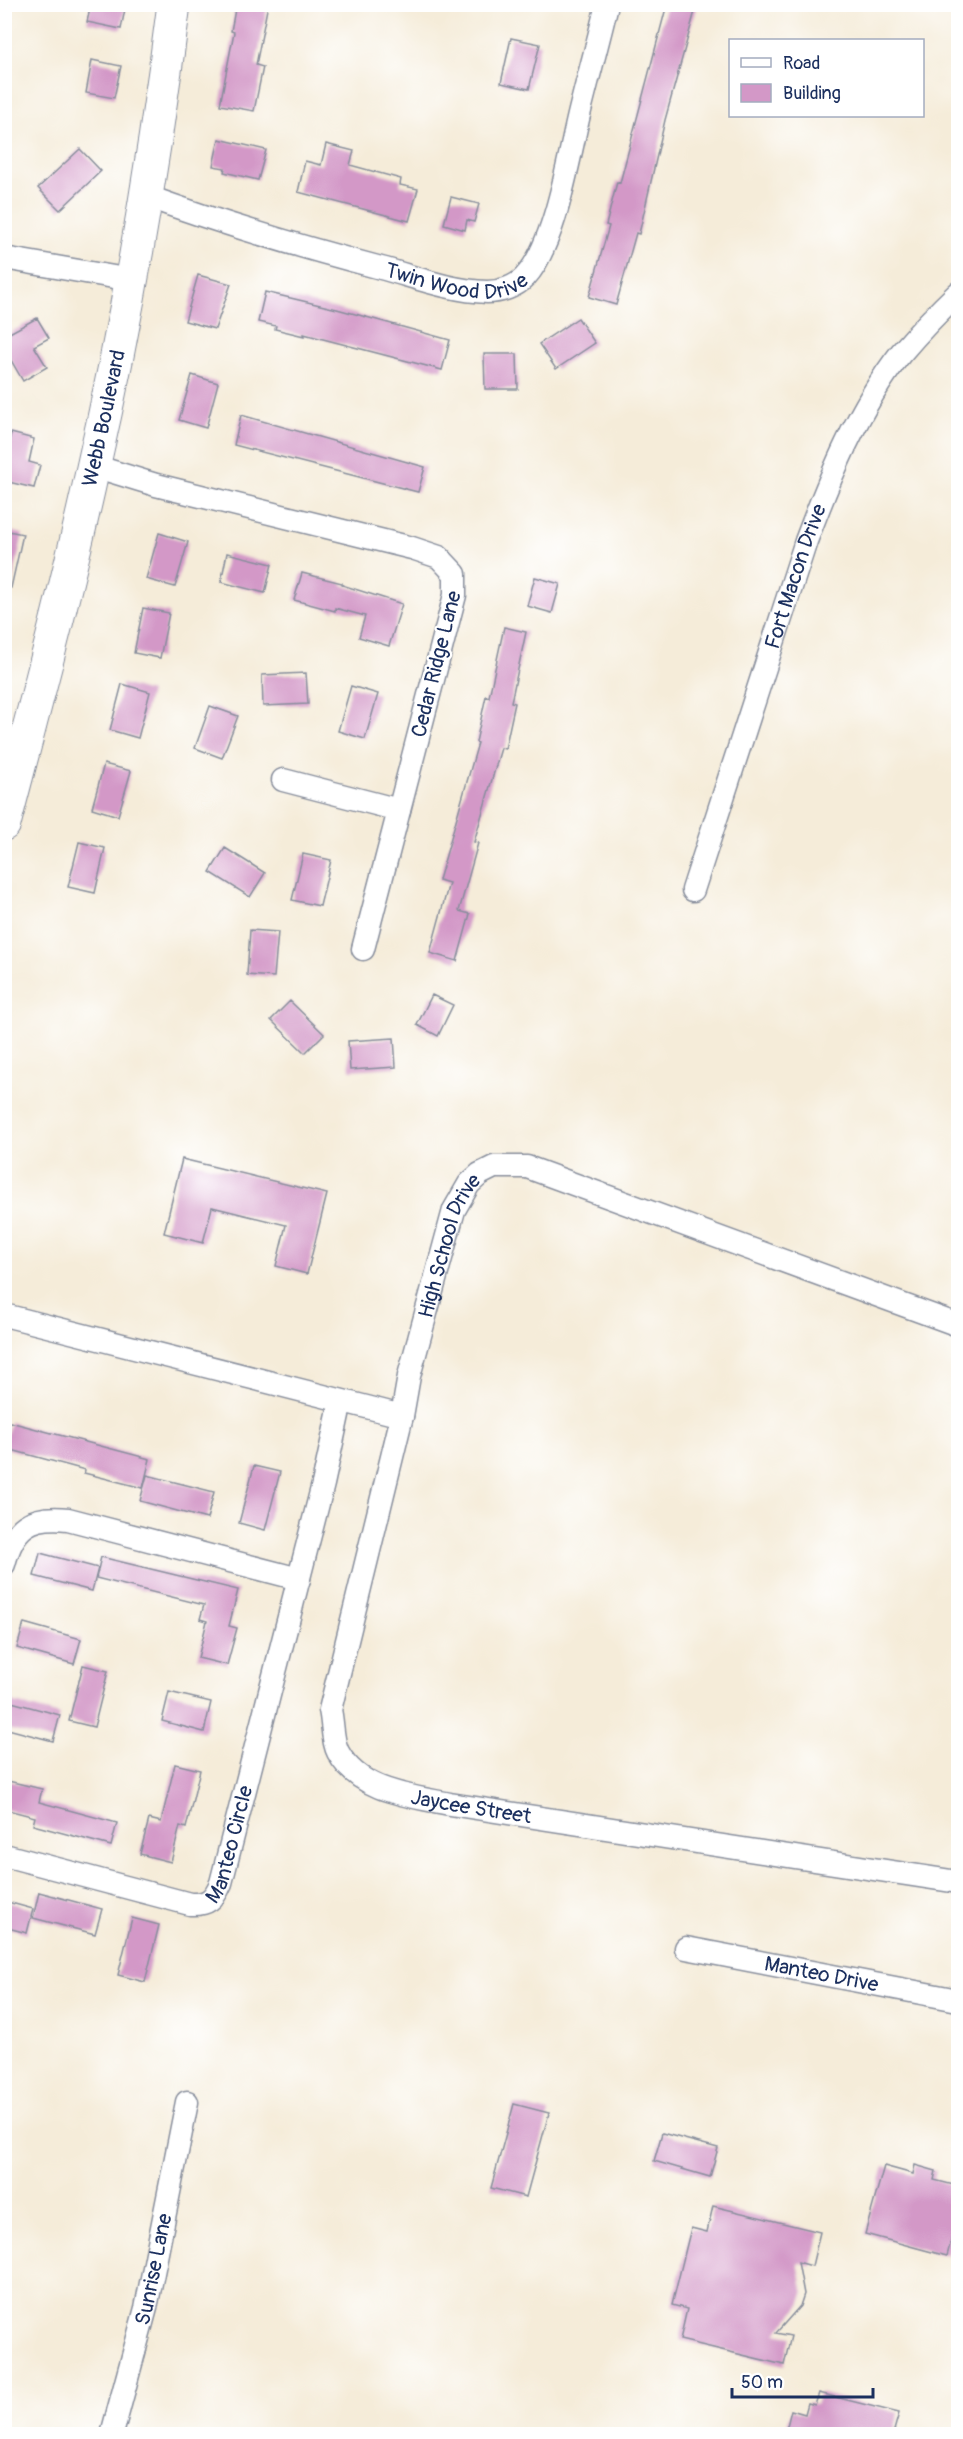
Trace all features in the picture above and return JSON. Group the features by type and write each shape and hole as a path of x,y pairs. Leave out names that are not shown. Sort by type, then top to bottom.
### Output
{"street":[{"name":"Webb Boulevard","path":"4,824 11,768 94,466 146,196 174,4"},
{"name":"Twin Wood Drive","path":"146,196 211,219 300,246 452,287 489,292 507,289 523,279 544,248 607,4"},
{"path":"4,258 131,280"},
{"name":"Fort Macon Drive","path":"693,890 806,542 825,491 847,443 878,387 901,354 958,293"},
{"name":"Cedar Ridge Lane","path":"94,466 156,485 412,548 439,557 455,574 455,595 363,949"},
{"path":"283,780 399,810"},
{"name":"High School Drive","path":"402,1416 409,1376 454,1210 469,1184 480,1174 494,1167 527,1167 958,1325"},
{"path":"4,1315 402,1416"},
{"name":"Manteo Circle","path":"4,1855 190,1904 210,1901 221,1883 323,1484 340,1401"},
{"name":"Jaycee Street","path":"402,1416 330,1710 338,1751 357,1774 382,1789 450,1804 958,1882"},
{"path":"4,1564 11,1543 18,1532 28,1523 40,1518 54,1517 68,1518 299,1579"},
{"name":"Manteo Drive","path":"686,1948 958,2000"},
{"name":"Sunrise Lane","path":"112,2434 148,2297 187,2102"}],"building":[{"path":"91,4 126,4 121,29 87,22"},
{"path":"236,4 268,4 256,65 263,67 254,111 220,105 234,32 231,31"},
{"path":"667,4 697,4 665,120 639,234 636,233 616,305 589,297 609,226 606,225 617,182 620,183"},
{"path":"511,38 540,44 529,89 501,83"},
{"path":"92,60 121,66 114,98 86,93"},
{"path":"219,139 266,150 258,180 224,172 225,168 213,166"},
{"path":"326,144 354,151 350,165 401,179 400,185 418,189 409,221 298,192 305,161 321,165"},
{"path":"80,149 101,171 60,210 38,188"},
{"path":"451,197 479,204 474,222 467,220 465,230 444,224"},
{"path":"198,275 231,284 215,329 185,321"},
{"path":"265,292 450,340 442,370 304,334 304,336 275,329 276,326 258,322"},
{"path":"37,318 49,338 34,346 47,367 23,381 4,348 4,336"},
{"path":"578,318 595,343 556,369 539,344"},
{"path":"484,354 517,354 518,389 485,389"},
{"path":"192,375 218,383 206,428 179,420"},
{"path":"241,415 425,467 418,492 234,445"},
{"path":"11,433 34,439 29,462 40,465 34,488 4,481 4,461"},
{"path":"4,530 23,534 11,588 4,587"},
{"path":"159,533 188,542 175,587 146,579"},
{"path":"227,553 272,564 265,593 221,582"},
{"path":"302,573 342,583 342,585 402,604 389,646 359,637 365,616 294,600"},
{"path":"535,577 560,584 552,613 527,606"},
{"path":"143,608 169,613 160,658 134,653"},
{"path":"504,627 526,632 511,702 515,703 505,749 501,748 474,842 478,843 459,911 470,914 457,961 430,953 449,883 439,880 478,743 476,742 486,696 489,697"},
{"path":"306,673 308,704 263,706 262,675"},
{"path":"122,684 150,692 138,738 110,730"},
{"path":"351,686 378,694 365,739 338,731"},
{"path":"210,706 238,716 222,758 195,748"},
{"path":"104,764 131,771 118,816 92,808"},
{"path":"79,842 105,848 95,893 68,887"},
{"path":"225,848 265,873 250,897 210,872"},
{"path":"303,854 331,860 320,906 292,900"},
{"path":"250,930 278,932 274,977 247,975"},
{"path":"432,995 453,1005 438,1036 417,1025"},
{"path":"290,1001 324,1034 305,1053 271,1020"},
{"path":"394,1038 396,1067 350,1070 348,1041"},
{"path":"182,1159 327,1194 307,1274 276,1266 286,1225 212,1207 203,1243 164,1233"},
{"path":"10,1422 150,1459 143,1488 84,1473 85,1470 4,1448"},
{"path":"254,1466 280,1472 265,1530 239,1523"},
{"path":"147,1475 214,1492 207,1519 140,1501"},
{"path":"40,1553 98,1568 92,1591 34,1576"},
{"path":"101,1557 238,1590 229,1626 237,1628 227,1665 198,1658 207,1621 200,1619 204,1605 96,1578"},
{"path":"24,1623 81,1639 74,1664 17,1648"},
{"path":"83,1665 108,1671 94,1727 69,1721"},
{"path":"169,1692 211,1702 204,1732 162,1721"},
{"path":"4,1700 60,1715 53,1741 4,1728"},
{"path":"175,1764 200,1770 186,1828 180,1826 171,1862 140,1854 149,1819 161,1822"},
{"path":"4,1780 42,1789 39,1802 117,1823 111,1846 33,1825 35,1817 4,1809"},
{"path":"39,1892 102,1909 95,1934 33,1918"},
{"path":"4,1901 33,1909 27,1933 4,1927"},
{"path":"132,1918 159,1925 145,1982 118,1975"},
{"path":"514,2104 549,2113 526,2197 491,2188"},
{"path":"662,2133 718,2148 710,2177 654,2161"},
{"path":"915,2165 936,2171 934,2180 958,2186 958,2214 947,2256 865,2234 884,2166 913,2174"},
{"path":"713,2206 820,2232 812,2266 798,2262 804,2294 800,2306 776,2333 791,2336 784,2365 680,2340 687,2309 672,2305 691,2228 707,2232"},
{"path":"819,2393 899,2413 893,2434 785,2434 791,2410 805,2414 808,2403 815,2405"}]}
